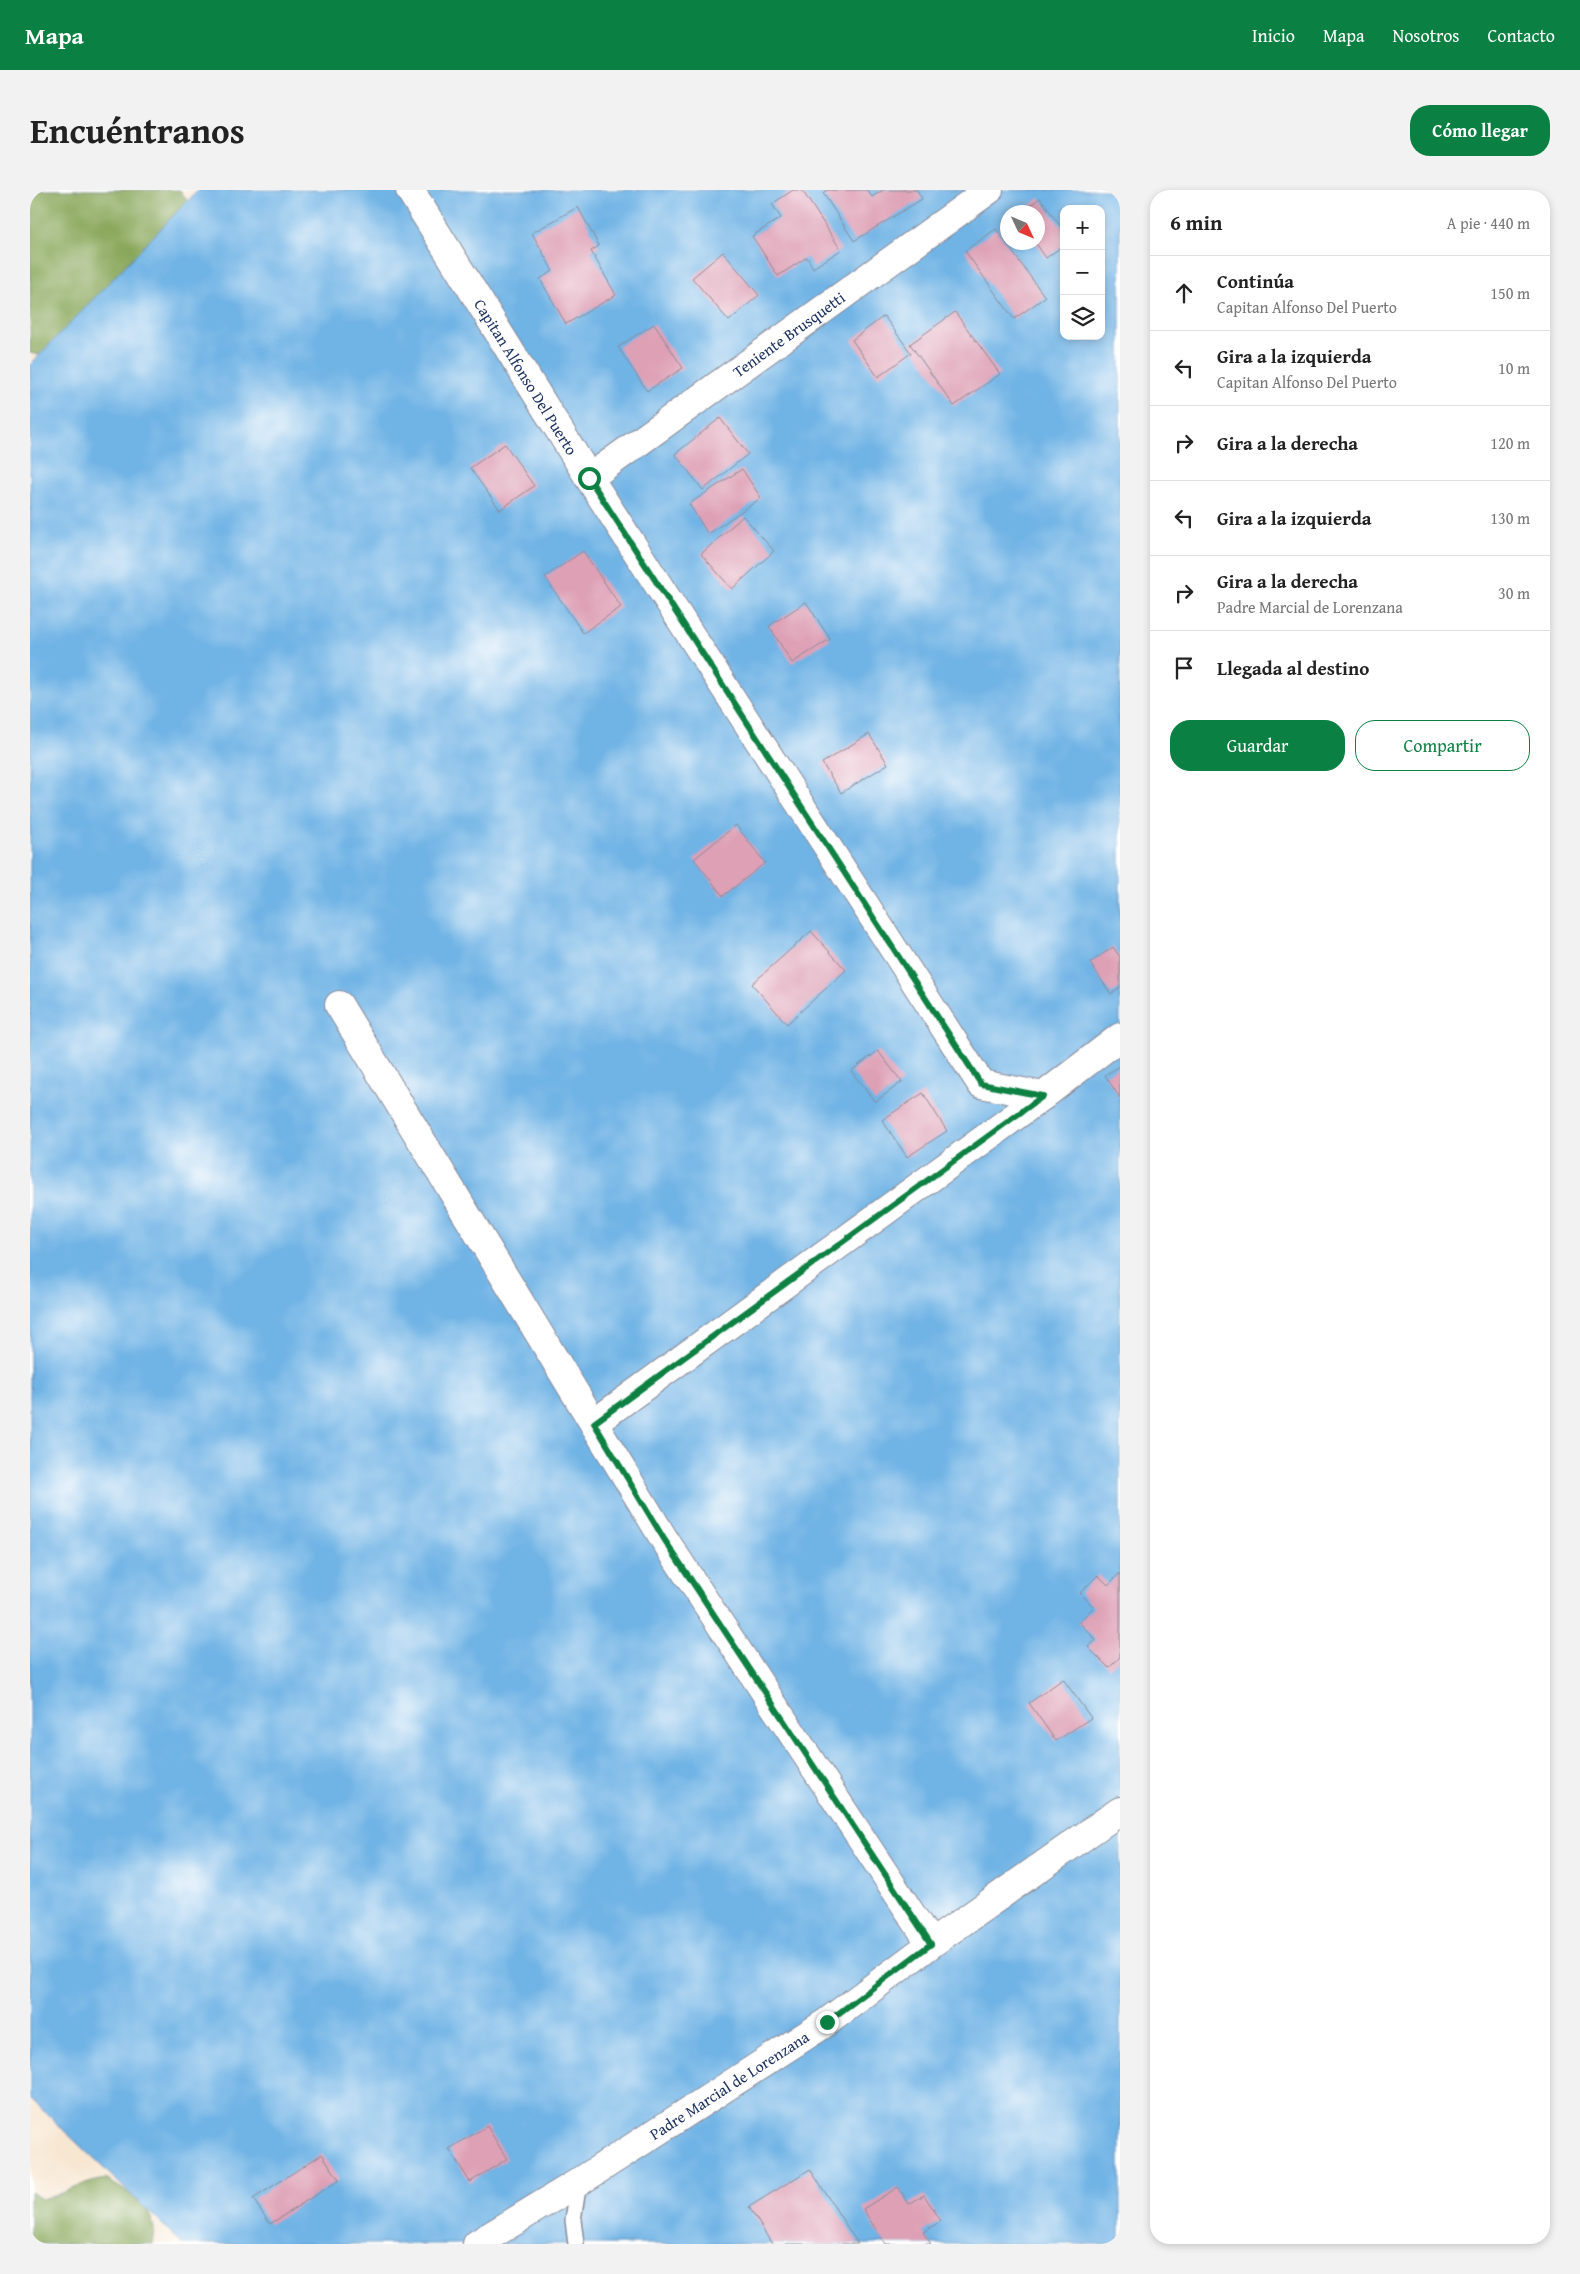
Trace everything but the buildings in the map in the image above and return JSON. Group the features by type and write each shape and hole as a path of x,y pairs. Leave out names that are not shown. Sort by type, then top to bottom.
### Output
{"street":[{"name":"Capitan Alfonso Del Puerto","path":"410,190 589,478 981,1084 1043,1096"},
{"name":"Teniente Brusquetti","path":"589,478 989,190"},
{"path":"339,1005 664,1539 931,1944"},
{"path":"594,1423 1043,1096 1120,1037"},
{"name":"Padre Marcial de Lorenzana","path":"477,2244 579,2182 827,2022 931,1944 1120,1811"}],"lane":[{"path":"576,2244 573,2220 579,2182"}],"green space":[{"path":"30,190 180,190 213,238 95,367 30,353"},
{"path":"106,2179 134,2197 148,2212 153,2222 153,2244 30,2244 30,2192 42,2199"}],"water":[{"path":"198,190 1120,190 1120,2244 183,2244 30,2098 30,365"}],"route":[{"path":"589,478 981,1084 1043,1096 594,1423 664,1539 931,1944 827,2022"}]}
